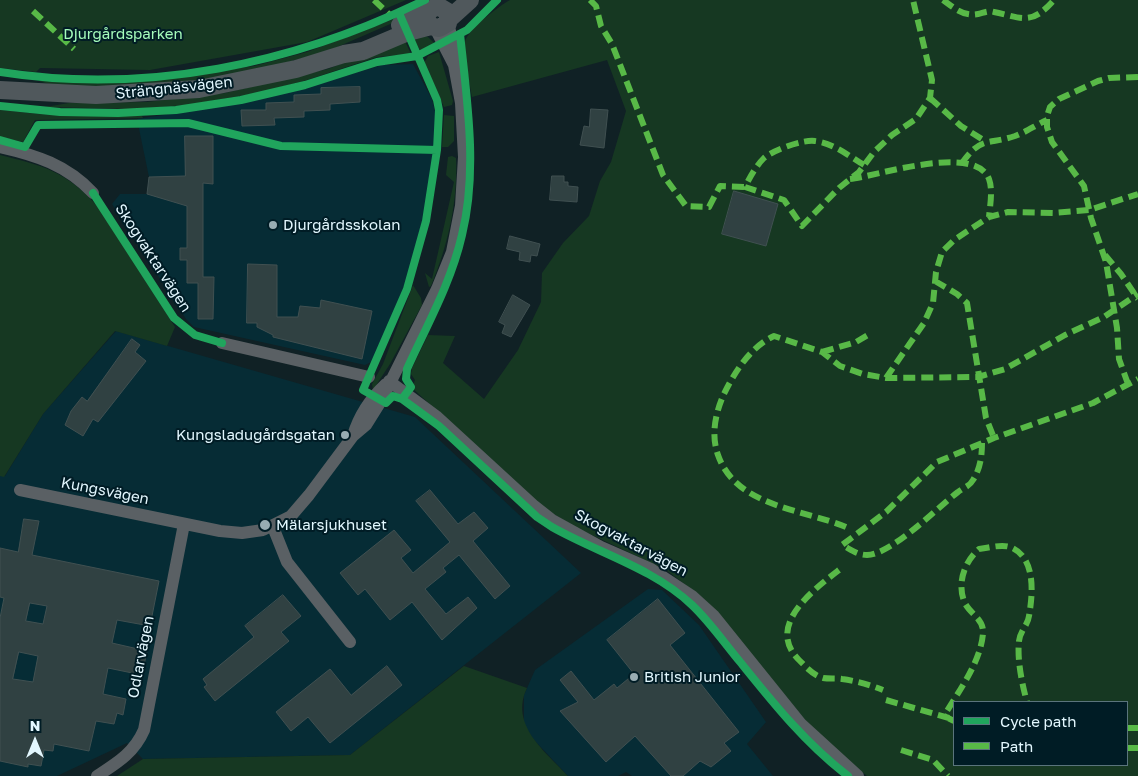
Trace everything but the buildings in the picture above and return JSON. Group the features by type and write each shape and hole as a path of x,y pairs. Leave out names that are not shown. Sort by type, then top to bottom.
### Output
{"main road":[{"name":"Strängnäsvägen","path":"0,90 96,96 199,88 296,69 344,54 359,42 441,16 470,0"}],"street":[{"path":"184,524 242,533 273,527 291,516 353,436 366,425 381,401 389,381 437,289 452,252 461,206 464,157 461,103 454,65 441,16"},
{"path":"0,147 34,155 55,163 83,182 93,193"},
{"path":"222,343 369,376"},
{"name":"Skogvaktarvägen","path":"389,381 436,416 532,506 552,520 601,547 651,569 692,596 714,616 801,724 858,776"},
{"name":"Kungsvägen","path":"20,490 184,524"},
{"name":"Odlarvägen","path":"97,776 125,758 138,744 144,730 184,524"},
{"path":"273,527 287,562 350,642"}],"shaded area":[{"name":"Djurgårdsskolan","path":"413,64 432,99 436,115 434,149 426,207 406,281 375,360 365,365 194,327 186,319 112,204 120,194 147,194 149,177 137,119 242,103 318,84 382,65"},
{"name":"Mälarsjukhuset","path":"116,331 415,417 581,573 350,755 143,759 127,743 57,776 0,776 0,476 5,476 43,414"},
{"name":"British Junior","path":"648,589 662,590 699,625 766,722 747,744 773,776 632,776 626,772 618,776 568,776 534,740 524,725 524,695 535,670"}],"green space":[{"name":"Djurgårdsparken","path":"0,0 406,0 307,42 150,70 40,68 36,72 0,68"},
{"path":"510,0 1138,0 1138,776 867,776 815,732 704,599 666,570 575,527 545,509 412,388 415,380 411,374 412,368 428,335 455,336 443,363 484,399 518,350 541,302 542,273 563,243 589,216 600,181 611,162 626,111 607,60 472,97 465,42 471,31 491,13"},
{"path":"394,19 395,22 328,51 255,71 165,85 58,87 39,81 107,82 174,78 254,66 307,52"},
{"path":"418,34 428,37 436,45 420,50 411,35"},
{"path":"404,39 411,54 377,57 263,92 187,105 133,109 45,107 69,103 147,102 225,93 328,69"},
{"path":"439,52 453,101 452,105 444,107 424,63 428,56"},
{"path":"0,110 39,114 142,116 143,118 35,120 23,142 0,137"},
{"path":"444,115 454,116 454,141 448,147 442,147"},
{"path":"0,155 54,172 75,185 86,195 98,207 175,327 167,346 115,331 43,414 4,477 0,476"},
{"path":"448,157 456,158 456,174 451,223 442,255 429,287 425,273 432,279 454,182 446,175"},
{"path":"413,285 421,298 422,305 390,364 373,390 372,384 383,364"},
{"path":"464,666 527,688 523,701 523,714 526,726 532,737 568,776 117,776 143,759 350,755"}],"marked path":[{"path":"374,0 391,16"},
{"path":"590,0 596,6 601,26 612,44 663,175 686,206 709,207 720,186 745,187"},
{"path":"864,165 841,150 822,142 796,143 764,158 745,187 784,200 802,226 839,188 859,172 874,152 892,135 916,119 930,98 932,80 913,0"},
{"path":"943,0 959,11 968,14 973,15 990,11 1020,18 1033,17 1039,14 1054,0"},
{"path":"33,11 74,49"},
{"path":"1128,384 1119,359 1117,328 1106,262 1091,218 1084,186 1052,142 1047,127 1047,116 1050,107 1059,99 1098,81 1109,78 1138,77"},
{"path":"930,98 961,126 985,141"},
{"path":"962,163 980,145 1015,136 1047,120"},
{"path":"850,179 924,164 965,163 980,169 989,179 991,193 989,217"},
{"path":"886,378 924,323 933,303 936,272 942,252 954,240 989,217 1008,212 1053,213 1089,210 1138,194"},
{"path":"1105,255 1138,299"},
{"path":"935,281 957,294 967,303 986,418 994,438"},
{"path":"846,527 773,504 755,496 740,486 727,472 718,455 714,433 720,403 727,387 738,370 757,347 774,336 822,352 840,366 863,374 886,378 978,377 1005,369 1065,335 1104,317 1138,294"},
{"path":"822,352 856,342 868,335"},
{"path":"982,443 982,448 982,453 980,463 972,482 901,539 877,553 867,555 857,553 842,545 886,512 937,462 994,438 1093,403 1138,379"},
{"path":"953,701 978,655 983,633 979,620 964,601 961,587 964,572 966,566 979,549 999,546 1010,547 1018,552 1024,559 1031,577 1032,587 1028,619 1020,637 1019,648 1020,672 1027,701"},
{"path":"839,570 806,598 796,610 787,634 790,647 799,660 819,677 853,681 883,690"},
{"path":"886,700 949,718"},
{"path":"953,702 944,716 953,720"},
{"path":"1128,728 1138,728"},
{"path":"1128,748 1138,748"},
{"path":"901,750 933,760 948,776"}],"cycle path":[{"path":"0,72 55,78 110,79 164,76 218,69 271,57 324,41 375,22 425,0"},
{"path":"0,106 60,112 118,113 176,110 241,100 305,85 377,62 417,56 467,30 497,0"},
{"path":"399,13 437,100 439,110 437,150 426,221 407,289 363,390 386,403 393,396 402,399 439,426 537,517 552,527 643,571 677,592 705,619 791,723 818,751 848,776"},
{"path":"402,399 411,387 406,379 407,369 452,270 467,210 470,135 460,34"},
{"path":"0,140 25,147 38,125 188,123 281,146 437,150"},
{"path":"93,193 174,318 195,335 222,343"}],"place":[{"name":"Djurgårdsskolan","path":"273,225"},
{"name":"Kungsladugårdsgatan","path":"345,435"},
{"name":"Mälarsjukhuset","path":"265,525"},
{"name":"British Junior","path":"634,677"}]}
